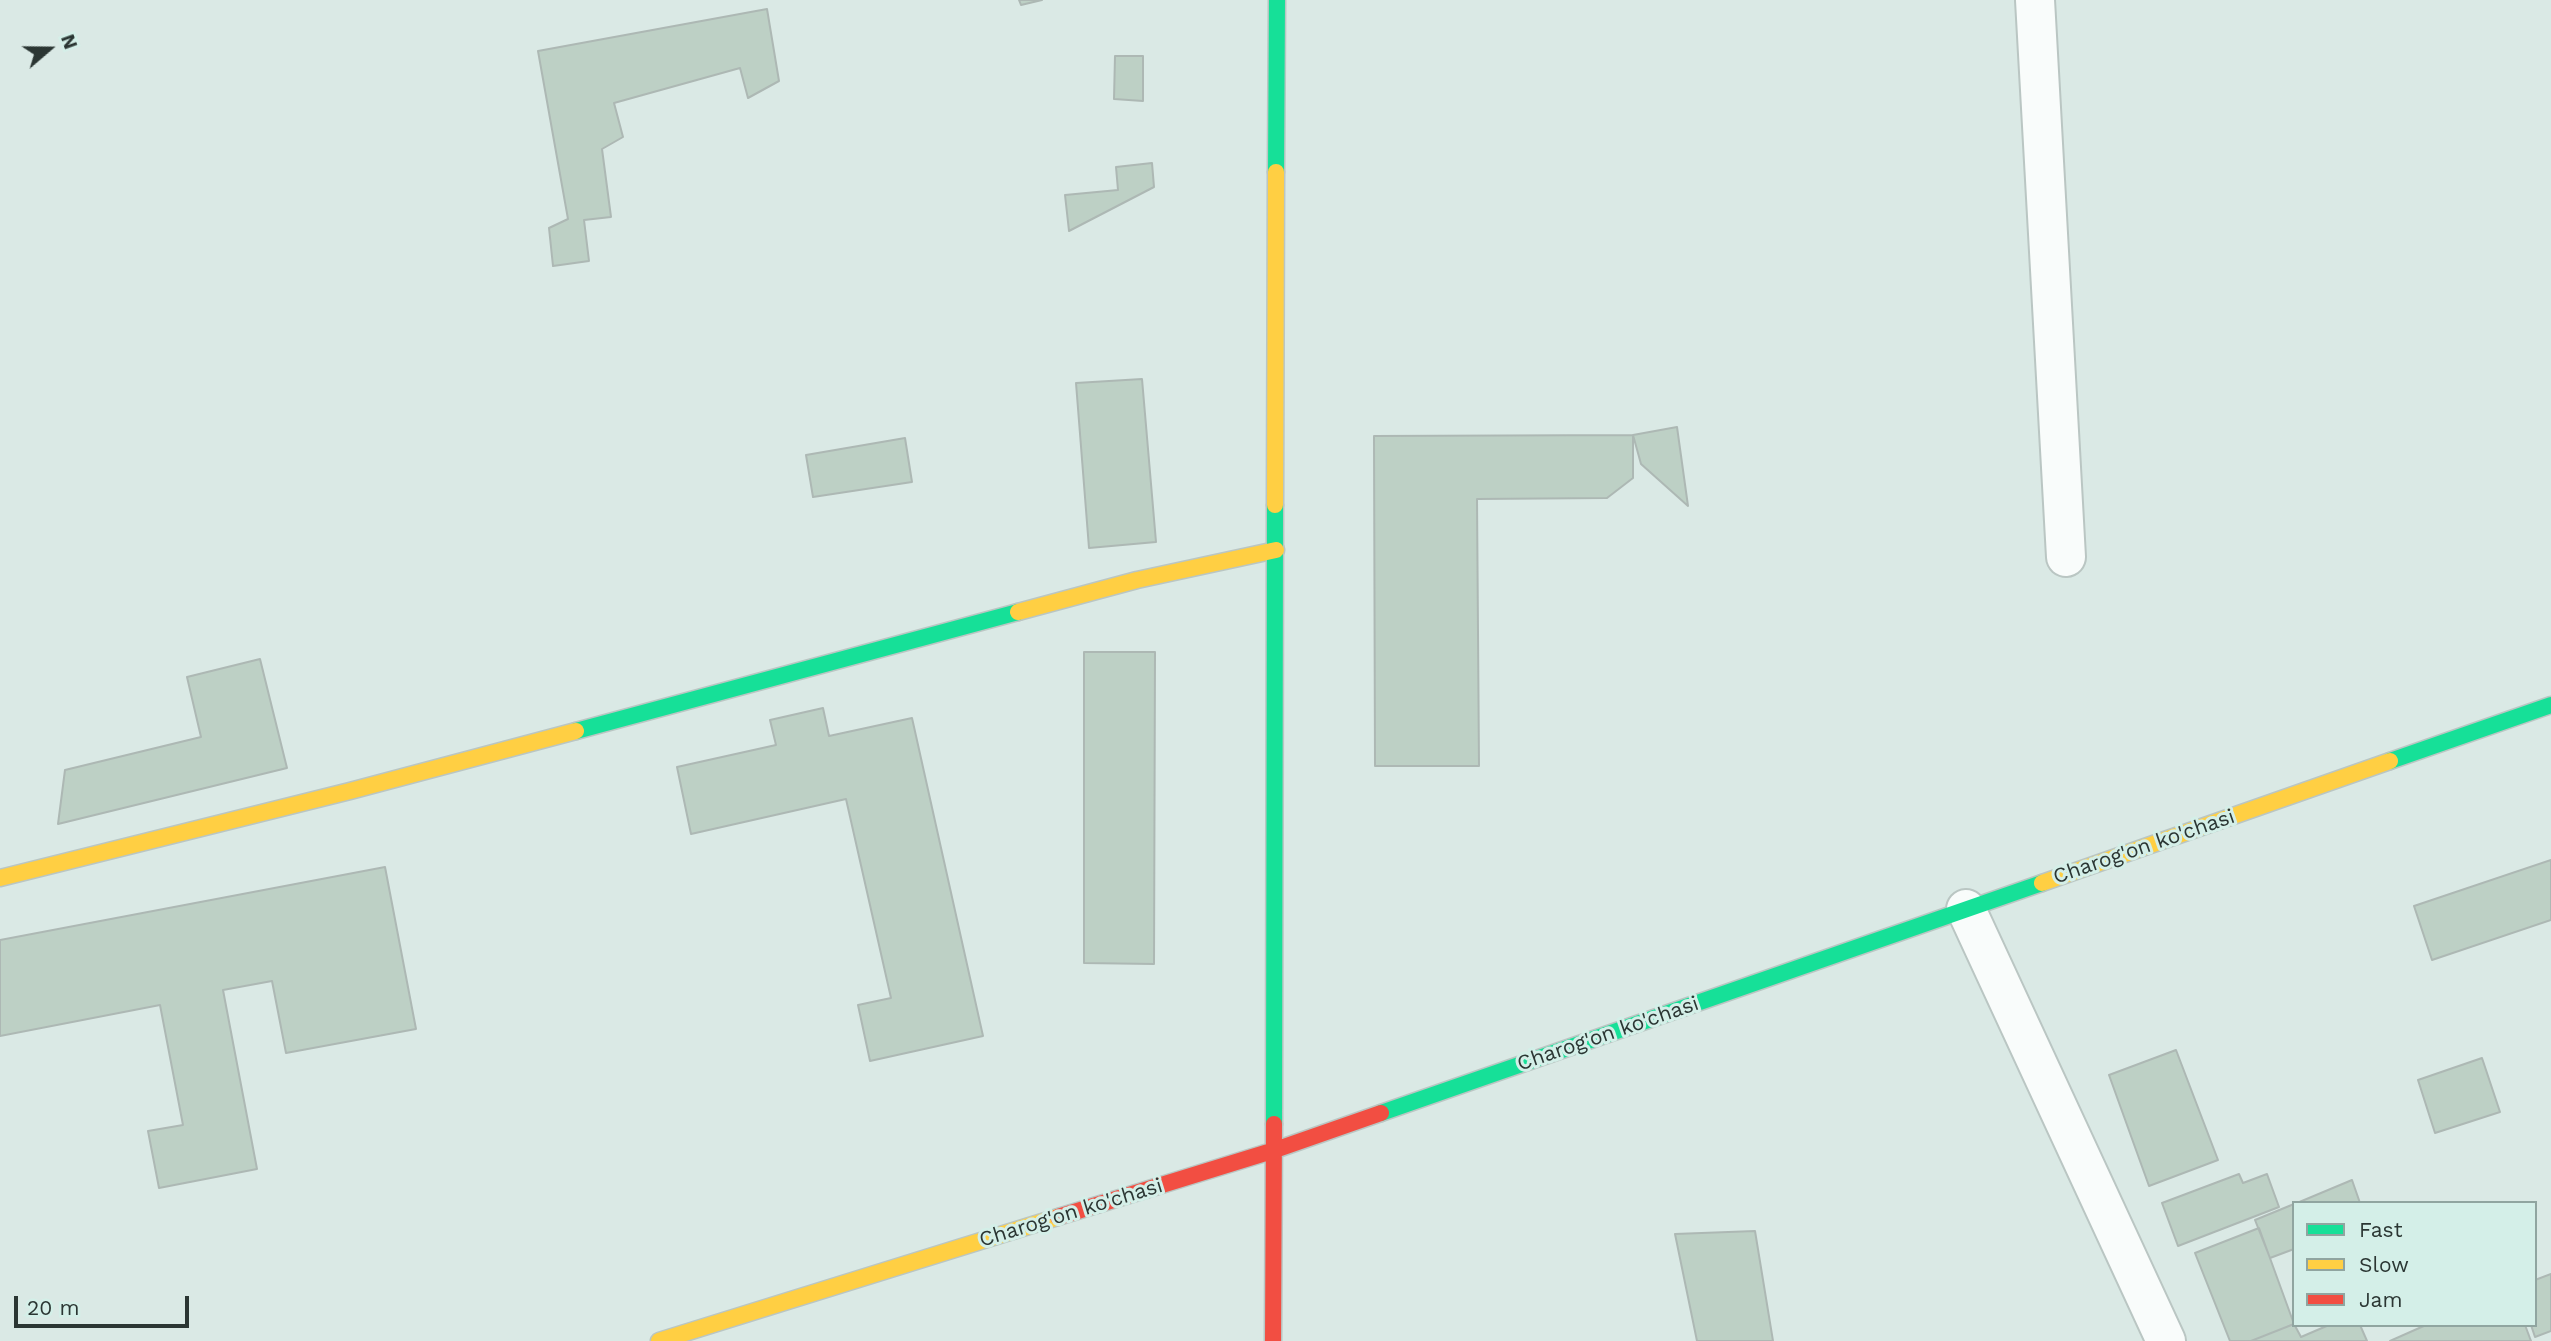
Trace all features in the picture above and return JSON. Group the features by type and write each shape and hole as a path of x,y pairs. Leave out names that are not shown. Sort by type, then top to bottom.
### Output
{"street":[{"path":"1273,1341 1277,0"},
{"path":"2035,0 2066,557"},
{"path":"0,878 350,791 1137,580 1276,550"},
{"name":"Charog'on ko'chasi","path":"659,1341 1275,1150 2551,705"},
{"path":"1966,909 2166,1341"}],"building":[{"path":"1019,0 1042,0 1021,5"},
{"path":"767,9 779,81 748,98 740,68 614,103 623,137 602,149 611,217 584,220 589,261 553,266 549,228 568,219 538,51"},
{"path":"1115,56 1143,56 1143,101 1114,99"},
{"path":"1152,163 1154,187 1069,231 1065,195 1118,190 1116,167"},
{"path":"1142,379 1156,542 1089,548 1076,383"},
{"path":"1677,427 1688,506 1641,464 1633,435"},
{"path":"1633,435 1633,478 1607,498 1477,499 1479,766 1375,766 1374,436"},
{"path":"905,438 912,482 813,497 806,455"},
{"path":"1084,652 1155,652 1154,964 1084,963"},
{"path":"260,659 287,768 58,824 65,770 201,737 187,677"},
{"path":"823,708 829,736 912,718 983,1036 870,1061 858,1005 891,998 846,799 691,834 677,767 776,745 770,720"},
{"path":"2551,860 2551,920 2432,960 2414,906"},
{"path":"385,867 416,1029 286,1053 272,981 223,990 257,1169 159,1188 148,1131 183,1125 160,1005 0,1036 0,940"},
{"path":"2176,1050 2218,1160 2149,1186 2109,1075"},
{"path":"2482,1058 2500,1112 2435,1133 2418,1080"},
{"path":"2239,1174 2243,1183 2267,1174 2279,1207 2178,1246 2162,1203"},
{"path":"2352,1180 2359,1201 2302,1201"},
{"path":"2292,1205 2292,1250 2270,1258 2255,1220"},
{"path":"2259,1228 2292,1325 2251,1341 2230,1341 2195,1253"},
{"path":"1755,1231 1773,1341 1697,1341 1675,1234"},
{"path":"2551,1274 2551,1331 2535,1337 2532,1327 2537,1327 2537,1279"},
{"path":"2292,1325 2301,1337 2324,1327 2361,1327 2367,1341 2251,1341"},
{"path":"2422,1327 2526,1327 2531,1341 2390,1341"}],"traffic: fast":[{"path":"1276,172 1277,0"},
{"path":"1274,1124 1275,505"},
{"path":"576,731 1018,612"},
{"path":"2390,761 2551,705"},
{"path":"1381,1113 2042,883"}],"traffic: slow":[{"path":"1275,505 1276,172"},
{"path":"1018,612 1137,580 1276,550"},
{"path":"0,878 350,791 576,731"},
{"path":"2042,883 2390,761"},
{"path":"659,1341 1058,1217"}],"traffic: jam":[{"path":"1058,1217 1275,1150 1381,1113"},
{"path":"1273,1341 1274,1124"}]}
